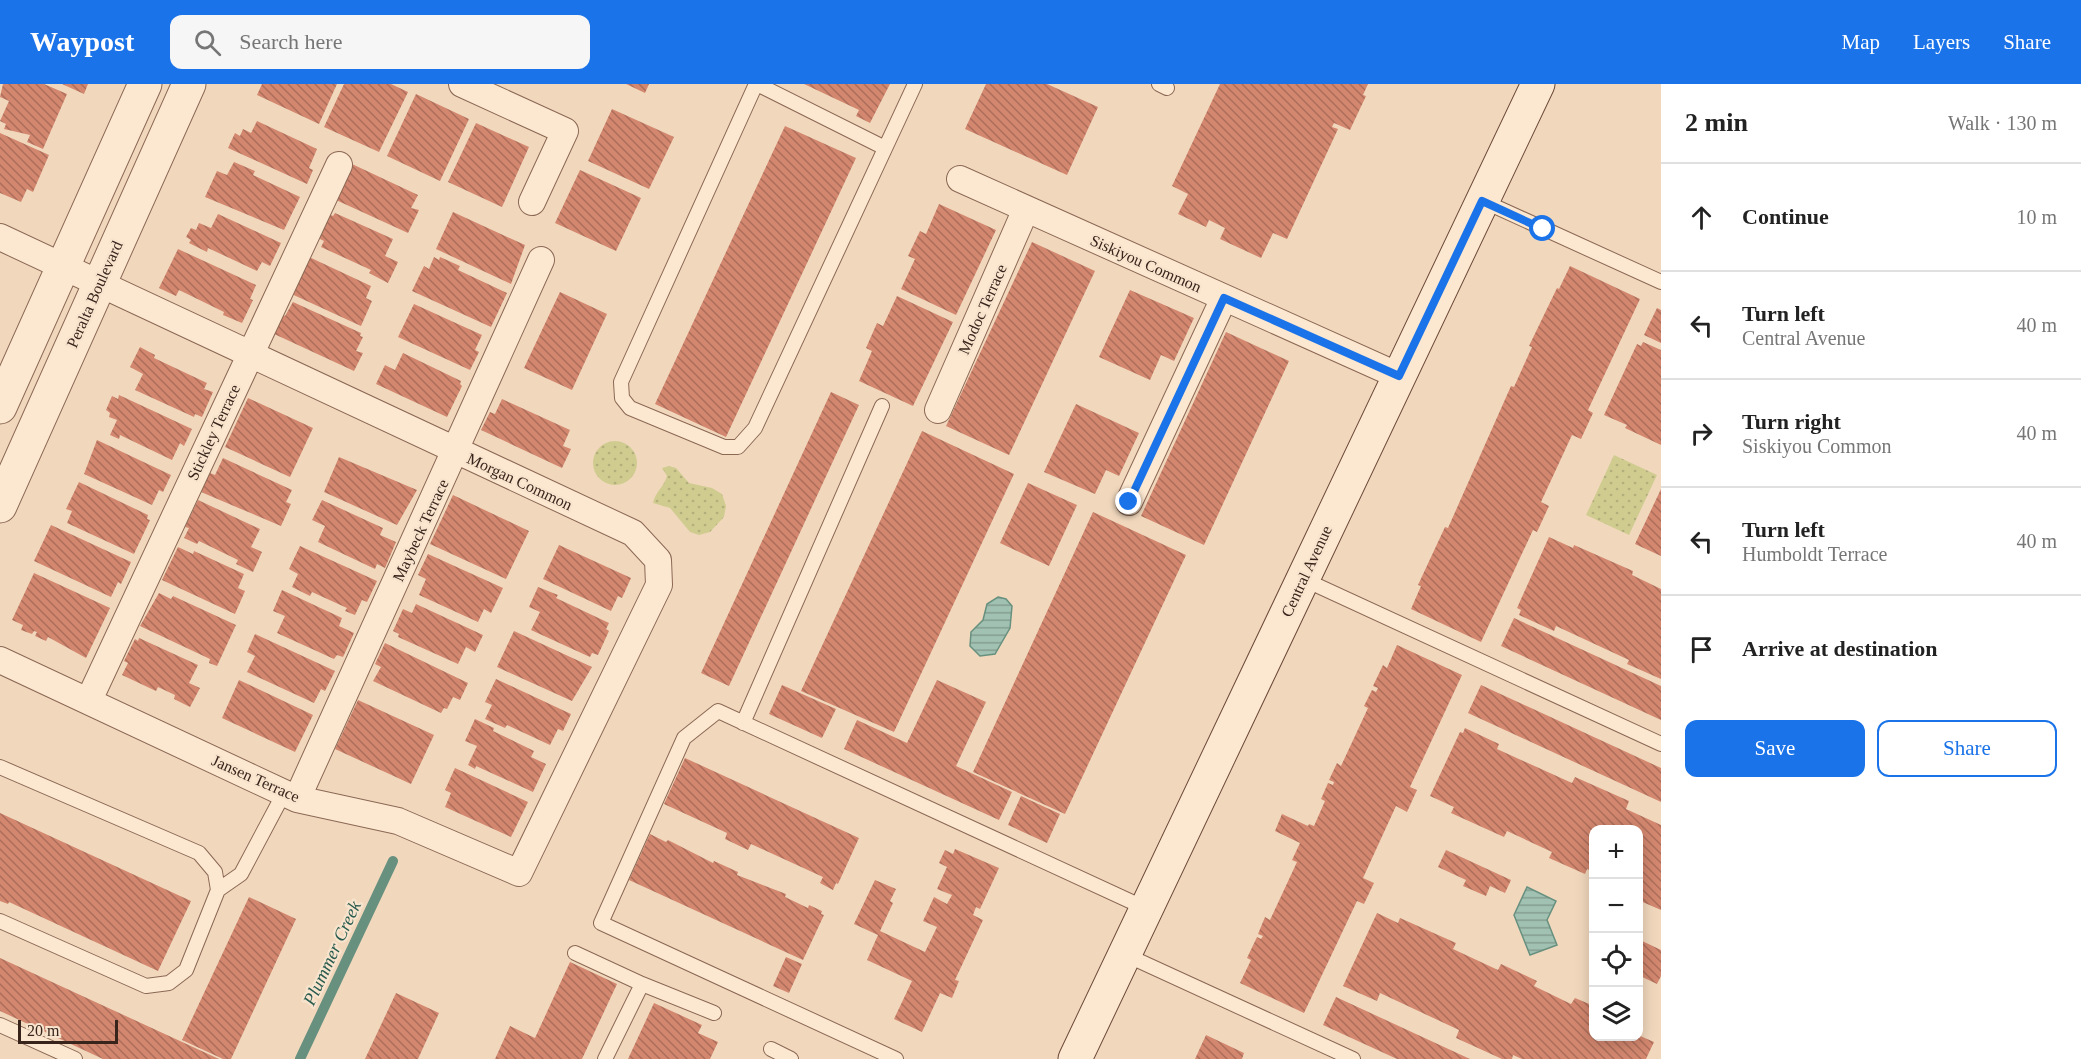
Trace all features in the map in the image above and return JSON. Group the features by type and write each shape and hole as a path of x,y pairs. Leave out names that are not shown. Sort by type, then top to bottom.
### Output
{"main road":[{"path":"0,407 145,84"},
{"name":"Peralta Boulevard","path":"0,506 189,84"},
{"name":"Central Avenue","path":"1075,1059 1538,84"}],"street":[{"path":"462,84 565,131 532,202"},
{"name":"Stickley Terrace","path":"89,700 339,165"},
{"name":"Siskiyou Common","path":"960,179 1399,376"},
{"name":"Modoc Terrace","path":"938,410 1026,209"},
{"name":"Morgan Common","path":"0,237 249,356 633,534 658,560 659,585 519,873"},
{"name":"Maybeck Terrace","path":"291,796 456,450 541,260"},
{"path":"1129,502 1224,298"},
{"name":"Jansen Terrace","path":"2,665 89,700 291,796 398,821 519,873"}],"lane":[{"path":"885,148 756,84 621,382 622,398 630,408 724,447 738,447 755,428 915,84"},
{"path":"1482,201 1661,282"},
{"path":"743,723 882,406"},
{"path":"1303,578 1661,744"},
{"path":"896,1059 601,923 684,738 718,711 1145,908"},
{"path":"0,768 199,853 215,872 218,890 186,970 169,983 146,986 0,921"},
{"path":"218,890 241,874 291,796"},
{"path":"575,953 642,984 714,1013"},
{"path":"1124,954 1353,1059"},
{"path":"605,1059 642,984"},
{"path":"0,1025 75,1059"},
{"path":"771,1049 791,1059"}],"shaded area":[{"path":"615,441 624,442 631,447 636,454 636,472 631,479 624,484 615,485 606,484 599,479 594,472 593,463 594,454 599,447 606,442"},
{"path":"1614,455 1657,475 1629,535 1586,515"},
{"path":"669,466 676,468 689,483 712,488 722,494 726,506 724,517 710,532 699,535 690,532 670,508 653,503 667,476 662,468"},
{"path":"998,597 1006,599 1012,606 1010,628 995,654 980,656 970,646 971,632 983,620 987,604"},
{"path":"1527,887 1556,901 1547,920 1557,945 1530,955 1514,915"}],"building":[{"path":"3,84 44,84 67,94 43,149 27,142 30,135 4,129 6,124 0,121 9,101 0,97"},
{"path":"62,84 88,84 84,94"},
{"path":"262,84 337,84 319,124 257,95"},
{"path":"344,84 391,84 408,92 379,152 324,127"},
{"path":"626,84 649,84 645,93"},
{"path":"804,84 890,84 870,123 856,116 859,110"},
{"path":"986,84 1047,84 1098,107 1067,175 965,129"},
{"path":"1220,84 1368,84 1363,95 1366,96 1350,130 1334,123 1332,127 1338,129 1287,239 1273,233 1261,258 1220,239 1225,228 1209,220 1206,227 1178,214 1188,194 1172,186"},
{"path":"416,94 469,119 440,181 387,156"},
{"path":"612,109 674,137 649,189 588,161"},
{"path":"257,121 317,149 309,168 313,170 307,184 228,148 235,133 240,136 243,129 251,133"},
{"path":"476,123 529,147 502,207 448,182"},
{"path":"785,126 856,158 726,437 655,404"},
{"path":"0,133 49,155 33,192 27,189 21,202 0,193"},
{"path":"234,162 255,171 253,175 300,197 284,230 205,197 217,171 227,175"},
{"path":"352,164 418,195 411,208 419,210 408,233 336,200"},
{"path":"580,170 641,198 616,251 555,223"},
{"path":"939,204 996,230 956,315 901,289 915,259 908,256 920,231 926,234"},
{"path":"325,212 333,216 335,213 393,239 385,256 398,262 388,283 369,273 371,270 321,247 324,241 314,236"},
{"path":"453,212 525,245 511,284 436,249"},
{"path":"218,214 281,243 270,266 262,262 257,271 208,248 207,252 189,243 191,240 186,237 191,228 196,230 199,223 211,228"},
{"path":"1032,242 1095,271 1009,455 946,426"},
{"path":"178,249 256,285 250,299 253,300 242,323 179,290 176,296 159,288"},
{"path":"307,256 371,286 366,298 372,301 361,326 285,291"},
{"path":"434,257 439,260 440,257 460,266 458,270 507,293 491,327 412,291 424,266 429,269"},
{"path":"1570,266 1640,299 1588,410 1593,413 1581,439 1572,435 1541,502 1549,506 1537,532 1533,530 1481,642 1411,609 1421,586 1418,585 1445,527 1448,528 1511,386 1514,387 1532,347 1529,346"},
{"path":"1130,290 1194,318 1174,361 1161,355 1150,380 1099,357"},
{"path":"560,292 607,314 572,390 524,368"},
{"path":"897,296 953,322 913,406 859,381 872,351 866,348 877,323 883,326"},
{"path":"293,302 361,333 360,336 363,337 356,351 363,353 354,371 272,333 281,314 285,316"},
{"path":"414,304 482,335 475,350 479,352 470,370 398,337"},
{"path":"1657,308 1661,310 1661,343 1644,335"},
{"path":"1226,332 1289,361 1204,545 1141,516"},
{"path":"1643,342 1661,350 1661,445 1625,428 1627,425 1604,415 1637,344 1641,346"},
{"path":"140,347 155,355 154,358 207,383 204,389 213,392 202,417 195,414 194,417 135,390 143,374 130,367"},
{"path":"403,353 461,381 462,386 447,417 376,384 385,365 395,370"},
{"path":"831,392 859,405 729,686 701,673"},
{"path":"119,395 192,429 184,446 180,443 172,460 120,435 119,439 110,435 117,420 109,417 110,413 106,410 112,396 118,399"},
{"path":"248,398 313,428 290,477 225,447"},
{"path":"502,399 570,430 563,446 571,449 562,468 481,430 490,412 495,414"},
{"path":"1076,404 1139,433 1119,476 1106,470 1095,494 1044,472"},
{"path":"922,431 1014,474 894,732 801,691"},
{"path":"97,440 171,475 163,492 159,490 152,505 84,474"},
{"path":"339,457 417,490 397,525 324,492"},
{"path":"223,458 292,490 286,502 291,504 281,526 201,492 210,473 215,475"},
{"path":"79,482 148,515 147,519 150,520 134,554 67,523 72,511 66,509"},
{"path":"1028,483 1077,505 1049,566 1000,543"},
{"path":"1661,489 1661,556 1635,544"},
{"path":"453,495 529,531 506,579 430,544"},
{"path":"198,500 260,529 251,547 262,552 253,572 236,564 238,560 199,541 197,544 184,538 189,528 185,527"},
{"path":"322,500 383,528 380,535 396,542 385,568 377,564 375,569 318,542 325,526 312,520"},
{"path":"1093,512 1186,555 1065,814 973,772"},
{"path":"51,525 131,562 121,584 118,582 111,597 34,561"},
{"path":"1549,537 1573,548 1574,545 1633,571 1632,575 1661,589 1661,679 1627,664 1629,660 1556,626 1554,631 1519,615 1521,610 1517,608"},
{"path":"559,545 631,578 622,598 618,596 611,611 543,579"},
{"path":"300,546 377,581 367,602 362,600 355,615 345,611 347,608 312,592 310,596 292,587 298,574 289,569"},
{"path":"178,547 193,554 194,551 244,574 238,588 245,591 235,614 162,580"},
{"path":"428,554 503,588 491,613 484,609 478,622 419,595 426,579 418,575"},
{"path":"34,573 110,608 86,658 48,637 46,641 35,636 37,632 34,631 32,634 21,630 23,625 12,620"},
{"path":"538,587 558,595 556,598 609,623 606,629 609,631 598,655 592,653 590,657 531,630 540,612 529,607"},
{"path":"282,590 342,618 339,626 354,633 343,657 337,655 334,659 277,633 285,616 273,611"},
{"path":"159,593 171,599 173,596 236,625 217,666 209,663 210,659 140,626"},
{"path":"416,604 483,635 475,652 466,647 458,664 398,637 399,634 393,631 403,609 412,613"},
{"path":"1514,618 1661,686 1661,720 1501,646"},
{"path":"514,631 592,667 572,701 497,667"},
{"path":"255,634 335,671 325,691 321,689 314,703 247,672 255,656 247,652"},
{"path":"139,638 198,665 189,683 200,688 190,707 174,699 175,695 158,687 156,691 122,675 128,663 124,661 135,639 138,641"},
{"path":"385,643 468,683 460,700 453,697 447,709 444,708 441,713 373,681 381,667 375,664"},
{"path":"1397,645 1462,675 1410,787 1417,790 1407,812 1396,806 1363,878 1374,883 1364,904 1357,901 1304,1013 1240,983 1251,960 1247,958 1257,937 1261,939 1263,936 1258,934 1265,917 1270,920 1297,862 1292,860 1300,843 1275,831 1282,814 1308,826 1309,824 1314,826 1325,801 1321,799 1328,783 1333,785 1334,782 1329,780 1337,763 1341,766 1368,708 1364,706 1372,690 1376,692 1378,688 1373,686 1383,665 1387,668"},
{"path":"496,679 571,714 563,731 558,729 550,745 507,725 505,728 485,719 492,705 485,702"},
{"path":"239,680 313,715 295,752 222,718"},
{"path":"937,680 986,702 956,766 1012,792 999,820 844,749 857,720 907,743"},
{"path":"782,685 836,709 822,738 769,714"},
{"path":"1481,685 1661,768 1661,802 1468,713"},
{"path":"358,700 434,735 411,784 335,749"},
{"path":"475,719 494,728 493,731 534,751 531,757 546,764 533,792 476,766 475,769 468,765 477,746 465,741"},
{"path":"1465,728 1499,744 1497,749 1572,783 1575,777 1629,801 1626,809 1661,825 1661,910 1643,902 1643,825 1589,825 1589,870 1587,869 1585,874 1549,858 1552,852 1507,831 1504,837 1451,813 1454,807 1430,796 1460,732 1463,733"},
{"path":"685,758 859,838 833,890 820,883 823,877 751,844 748,850 725,839 727,833 664,804"},
{"path":"455,768 528,802 511,837 445,807 451,793 445,790"},
{"path":"1021,796 1060,814 1047,843 1008,825"},
{"path":"0,813 191,901 158,971 9,902 8,904 0,901"},
{"path":"650,834 738,872 737,875 786,894 785,897 808,908 809,905 822,911 821,914 824,915 803,960 629,880"},
{"path":"955,849 999,868 980,909 976,907 973,915 983,920 955,980 959,981 952,998 940,993 922,1032 894,1019 912,981 867,960 878,935 854,924 875,880 896,889 890,901 893,903 880,931 925,952 937,927 923,921 934,897 947,904 952,895 937,889 947,867 939,863 945,850 953,854"},
{"path":"1446,850 1511,880 1505,893 1490,886 1486,896 1463,886 1466,880 1438,867"},
{"path":"249,897 296,919 231,1059 223,1059 182,1040"},
{"path":"1377,913 1398,923 1400,918 1456,943 1453,949 1498,970 1501,964 1537,981 1534,986 1571,1004 1575,998 1589,1004 1589,1041 1643,1041 1643,1037 1654,1042 1646,1059 1522,1059 1513,1055 1512,1059 1502,1059 1456,1038 1459,1030 1380,993 1377,1001 1343,986"},
{"path":"1643,941 1661,950 1661,976 1657,984 1643,977"},
{"path":"786,957 802,964 789,993 773,986"},
{"path":"0,958 219,1059 103,1059 0,1011"},
{"path":"570,962 617,984 582,1059 495,1059 510,1026 535,1038"},
{"path":"396,993 439,1013 418,1059 365,1059"},
{"path":"1336,997 1470,1059 1397,1059 1323,1025"},
{"path":"654,1003 702,1025 698,1033 718,1042 710,1059 628,1059"},
{"path":"1206,1035 1244,1053 1242,1059 1195,1059"}],"waterway":[{"name":"Plummer Creek","path":"300,1059 393,861"}],"route":[{"path":"1129,502 1224,298 1399,376 1482,201 1543,229"}]}
